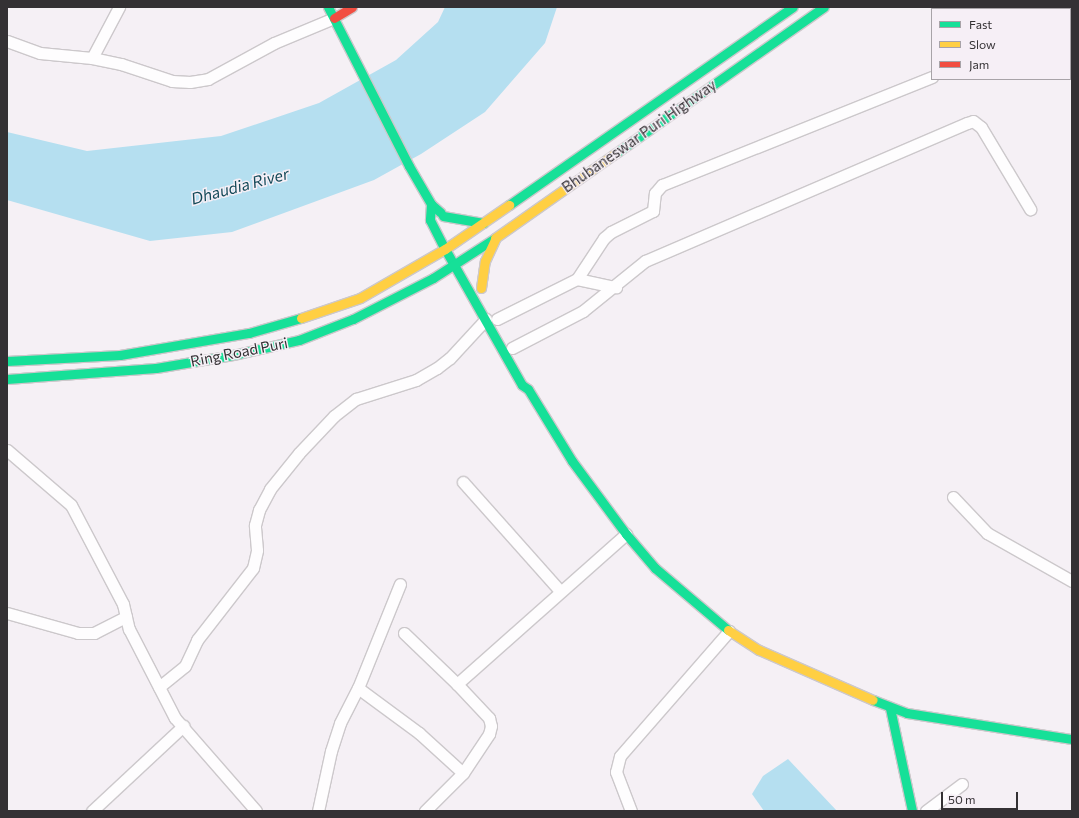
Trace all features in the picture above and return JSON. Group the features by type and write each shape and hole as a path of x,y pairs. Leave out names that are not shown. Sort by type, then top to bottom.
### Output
{"main road":[{"path":"328,7 430,203 443,216 469,263 487,300"},
{"path":"334,18 352,7"},
{"name":"Bhubaneswar Puri Highway","path":"445,249 453,235 483,223 793,7"},
{"name":"Bhubaneswar Puri Highway","path":"454,264 469,263 496,237 824,7"},
{"path":"430,203 433,224 445,249 470,291 492,317 512,348 529,382 528,389"},
{"path":"443,216 483,223"},
{"path":"429,236 433,224"},
{"path":"481,288 485,261 496,237"},
{"name":"Ring Road Puri","path":"7,361 120,355 249,333 306,317 360,298 415,268 445,249"},
{"path":"415,268 423,251"},
{"name":"Ring Road Puri","path":"7,379 59,377 156,368 233,355 299,340 353,319 433,278 454,264"},
{"path":"433,278 449,281 470,291"},
{"path":"492,317 522,385 528,389 572,461 626,534 655,568 729,631 760,650 890,708 907,713 1072,739"},
{"path":"890,708 912,811"}],"street":[{"path":"92,58 119,7"},
{"path":"7,41 40,53 92,58 122,64 172,81 190,82 208,79 274,43 334,18"},
{"path":"159,687 185,666 197,640 253,568 257,550 255,525 259,510 270,489 299,453 334,416 356,399 416,380 437,368 450,358 492,317 577,279 604,238 611,232 654,211 655,193 662,185 931,76"},
{"path":"512,348 583,311 616,287 634,267 644,261 784,203 914,144 973,122 981,127 1030,209"},
{"path":"577,279 616,287"},
{"path":"7,450 71,505 123,604 129,629 175,718 256,811"},
{"path":"462,482 560,591"},
{"path":"952,497 987,533 1072,581"},
{"path":"457,684 626,534"},
{"path":"318,811 336,735 358,688 400,584"},
{"path":"7,613 78,633 94,633 126,617"},
{"path":"631,811 616,772 620,756 729,631"},
{"path":"404,633 457,684 488,718 491,726 463,773 425,811"},
{"path":"358,688 419,733 463,773"},
{"path":"92,811 183,726"},
{"path":"926,811 962,784"}],"water":[{"name":"Dhaudia River","path":"445,7 557,7 545,43 485,112 421,154 374,180 232,232 150,241 7,200 7,132 87,151 221,136 319,103 396,60 438,22"},
{"path":"788,759 837,811 764,811 752,794 763,776"}],"traffic: fast":[{"path":"328,7 409,166 431,204 441,213"},
{"path":"509,205 793,7"},
{"path":"616,153 824,7"},
{"path":"431,204 430,220 445,249 522,385 528,389 572,461 626,534 655,568 728,630"},
{"path":"443,216 483,223"},
{"path":"7,379 156,368 233,355 299,340 353,319 433,278 495,238"},
{"path":"7,361 120,355 249,333 301,318"},
{"path":"873,700 907,713 1072,739"},
{"path":"890,708 912,811"}],"traffic: slow":[{"path":"495,238 616,153"},
{"path":"301,318 360,298 445,249 509,205"},
{"path":"481,288 485,261 496,237"},
{"path":"728,630 759,650 873,700"}],"traffic: jam":[{"path":"334,18 352,7"}]}
